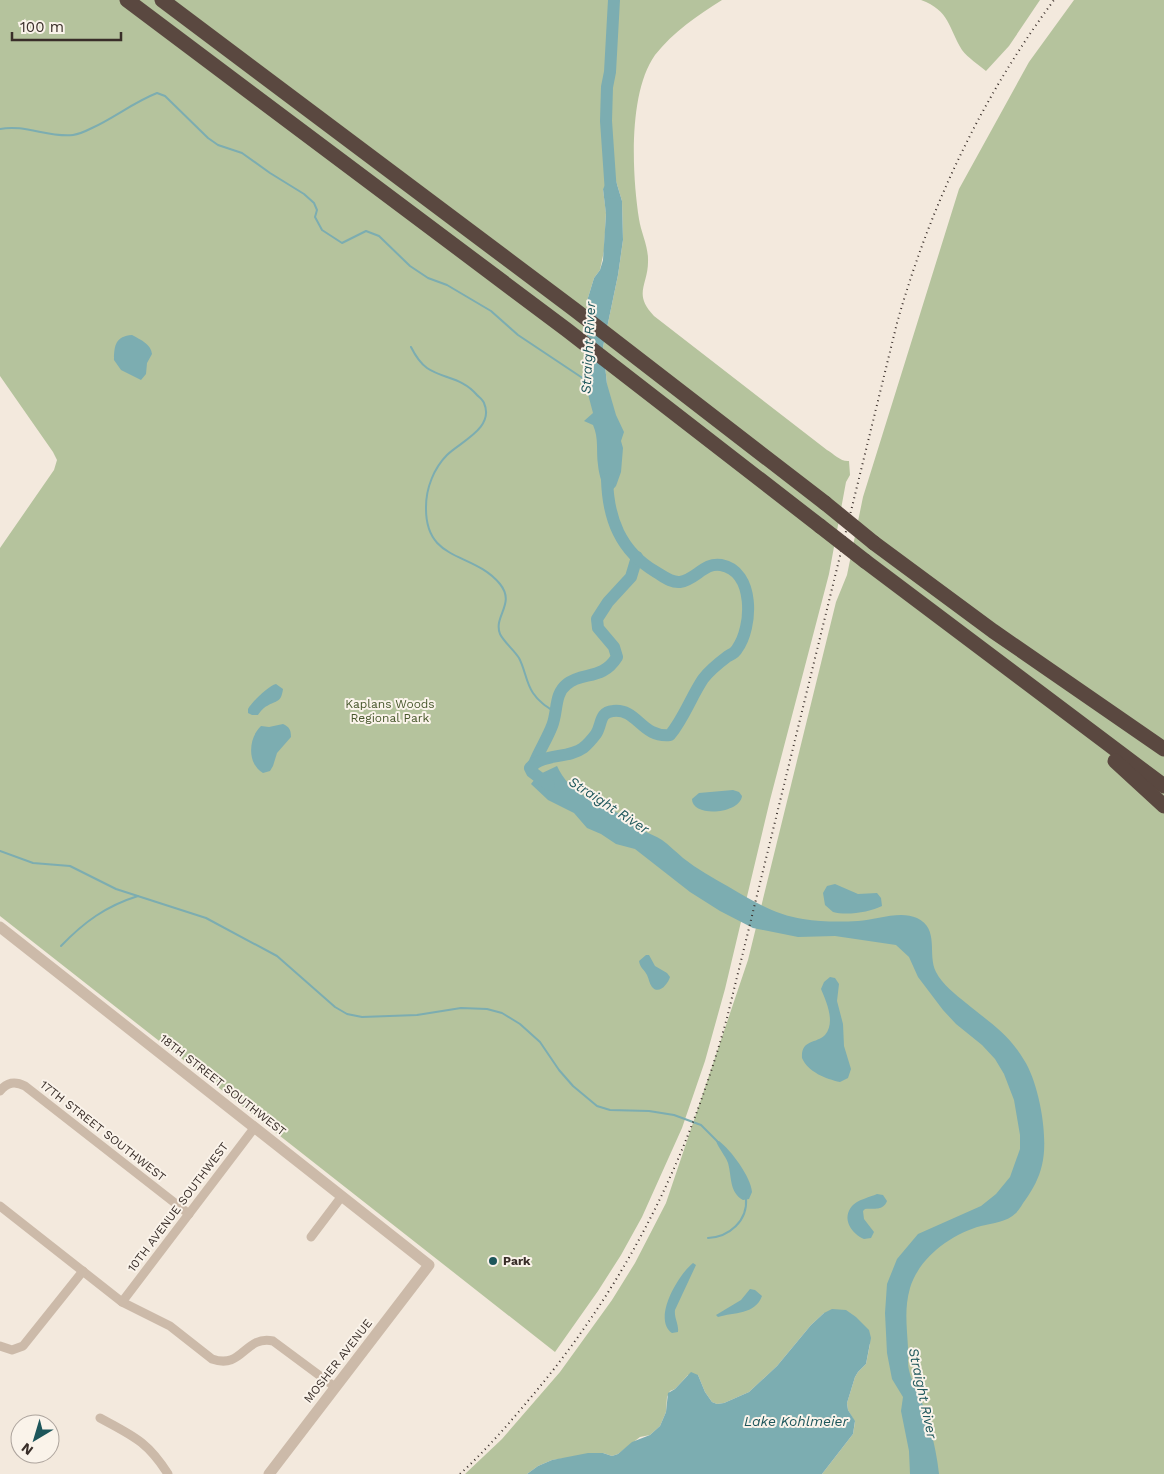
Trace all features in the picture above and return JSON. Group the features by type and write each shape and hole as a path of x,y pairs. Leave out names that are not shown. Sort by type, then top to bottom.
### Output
{"highway":[{"path":"115,0 236,82"},
{"path":"127,0 623,372 820,526 1045,698 1164,786"},
{"path":"162,0 629,351 874,543 993,631 1164,749"},
{"path":"1057,674 1164,738"},
{"path":"1045,698 1164,806"}],"street":[{"name":"18TH STREET SOUTHWEST","path":"0,927 429,1265"},
{"name":"17TH STREET SOUTHWEST","path":"0,1091 3,1087 15,1082 25,1086 189,1214"},
{"name":"10TH AVENUE SOUTHWEST","path":"122,1302 255,1128"},
{"path":"311,1237 342,1196"},
{"path":"0,1206 122,1302 170,1326 212,1358 226,1362 237,1358 254,1342 260,1340 273,1341 335,1388"},
{"name":"MOSHER AVENUE","path":"269,1474 429,1265"},
{"path":"0,1346 7,1350 12,1350 23,1346 83,1271"},
{"path":"100,1418 145,1444 168,1474"}],"green space":[{"name":"Kaplans Woods Regional Park","path":"0,0 722,0 686,24 662,47 646,71 640,90 634,134 634,157 639,219 648,254 648,268 643,289 644,301 654,316 827,450 840,459 849,461 850,475 846,482 829,574 770,800 725,989 705,1061 682,1128 642,1217 598,1291 555,1352 0,916 0,548 54,470 57,460 0,376","holes":["616,181 622,201 623,240 618,275 603,347 607,384 584,367 588,327 587,301 594,278 600,270 604,251 606,213 603,189"]},
{"path":"921,0 1040,0 1009,46 986,71 962,50 947,21 938,9"},
{"path":"1074,0 1164,0 1164,1474 822,1474 853,1434 855,1422 848,1410 847,1403 855,1377 866,1364 870,1344 824,1313 811,1325 777,1366 749,1392 724,1403 717,1404 712,1402 705,1392 698,1375 688,1375 675,1389 670,1391 667,1397 666,1412 660,1426 650,1435 640,1437 618,1454 612,1456 603,1453 552,1460 538,1466 527,1474 465,1474 502,1439 560,1372 612,1300 635,1263 666,1203 748,960 836,602 847,575 863,497 959,189 1029,62"}],"water":[{"path":"611,174 616,181 622,201 623,240 618,275 603,347 607,384 616,415 624,432 621,441 623,448 621,472 616,486 607,496 601,481 597,460 595,430 593,425 584,421 593,413 584,379 584,359 588,327 587,301 594,278 600,270 603,260 606,214 603,189"},
{"path":"132,335 148,345 152,354 147,363 146,374 141,380 121,370 114,360 115,346 119,339"},
{"path":"276,684 283,689 280,699 265,707 258,715 248,713 248,709 257,699"},
{"path":"283,724 291,732 291,737 277,753 270,771 263,773 254,764 252,757 251,751 254,737 261,726 269,727"},
{"path":"557,766 569,783 584,796 620,814 662,840 705,873 774,911 810,920 837,922 896,915 917,918 924,923 931,935 934,965 942,981 1005,1035 1024,1060 1034,1082 1043,1126 1044,1154 1036,1183 1019,1210 1012,1216 1000,1222 970,1230 948,1241 938,1249 929,1257 914,1277 908,1296 906,1318 908,1367 930,1426 939,1474 910,1474 909,1451 901,1411 903,1397 892,1379 887,1353 885,1313 887,1284 897,1259 918,1234 981,1206 996,1194 1010,1177 1020,1149 1020,1135 1014,1100 1004,1074 995,1059 982,1045 956,1024 943,1010 918,977 909,957 896,945 835,936 798,937 753,928 720,911 690,892 635,849 616,844 601,834 587,828 574,813 548,800 531,784 538,775"},
{"path":"733,790 739,792 742,796 733,807 725,810 707,811 700,809 694,805 692,799 699,793"},
{"path":"835,884 858,894 877,893 881,898 882,906 858,913 845,914 833,912 825,905 823,893 827,886"},
{"path":"646,955 649,955 655,966 670,977 667,983 660,989 657,990 652,987 640,965 639,961"},
{"path":"830,977 835,978 839,984 837,1001 843,1024 844,1046 851,1069 848,1078 840,1082 823,1077 813,1071 802,1058 802,1052 806,1045 821,1038 828,1030 830,1024 829,1012 821,989 824,982"},
{"path":"716,1141 719,1141 740,1164 751,1186 752,1192 749,1199 743,1200 735,1193 728,1163"},
{"path":"877,1194 883,1195 887,1201 881,1208 865,1209 863,1211 864,1219 874,1232 871,1238 864,1239 849,1226 849,1211 857,1202"},
{"path":"693,1263 696,1265 675,1310 678,1332 672,1333 667,1326 665,1318 669,1297 681,1277"},
{"path":"750,1289 755,1290 762,1296 754,1307 749,1310 718,1317 716,1315 741,1300"},
{"name":"Lake Kohlmeier","path":"832,1309 846,1310 856,1317 869,1330 871,1338 866,1364 855,1377 847,1403 848,1410 855,1421 853,1434 822,1474 527,1474 538,1466 552,1460 588,1453 603,1453 612,1456 618,1454 632,1442 650,1435 660,1426 666,1412 668,1393 675,1389 691,1372 698,1375 705,1392 712,1402 717,1404 724,1403 749,1392 777,1366 811,1325 824,1313"}],"waterway":[{"name":"Straight River","path":"611,193 606,121 614,0"},
{"path":"0,129 19,128 55,135 76,135 157,93 165,96 208,138 218,145 242,153 304,194 314,203 317,210 315,217 322,230 342,243 366,231 379,236 410,266 428,278 447,285 491,311 518,335 584,379"},
{"path":"411,347 418,359 427,368 459,381 471,389 483,402 486,412 485,420 481,427 442,460 429,486 426,507 428,525 433,538 452,554 477,566 500,584 506,598 499,621 500,634 519,658 533,693 541,702 556,713"},
{"name":"Straight River","path":"549,785 532,772 530,768 541,760 570,754 583,748 596,734 603,716 608,712 621,711 652,732 660,735 670,735 703,679 718,664 735,652 746,627 748,601 745,588 740,578 732,569 721,565 710,566 686,581 677,582 667,579 644,564 633,554 625,544 613,520 607,479"},
{"path":"534,764 552,726 558,698 563,688 573,680 605,670 617,657 614,647 598,628 597,619 608,602 631,577 637,557"},
{"path":"0,851 33,863 70,866 116,889 206,918 277,956 335,1007 347,1014 362,1017 417,1015 461,1008 487,1009 502,1013 520,1024 540,1042 559,1070 573,1086 597,1106 610,1110 649,1111 674,1115 701,1125 717,1141"},
{"path":"61,946 78,929 96,916 126,900 138,896"},
{"path":"708,1238 723,1235 736,1226 744,1214 746,1198"}],"railway":[{"path":"460,1474 495,1439 527,1402 594,1314 623,1268 649,1221 693,1123 727,1018 897,323 910,280 942,195 981,114 1028,37 1054,0"}],"place":[{"name":"Park","path":"493,1261"}]}
